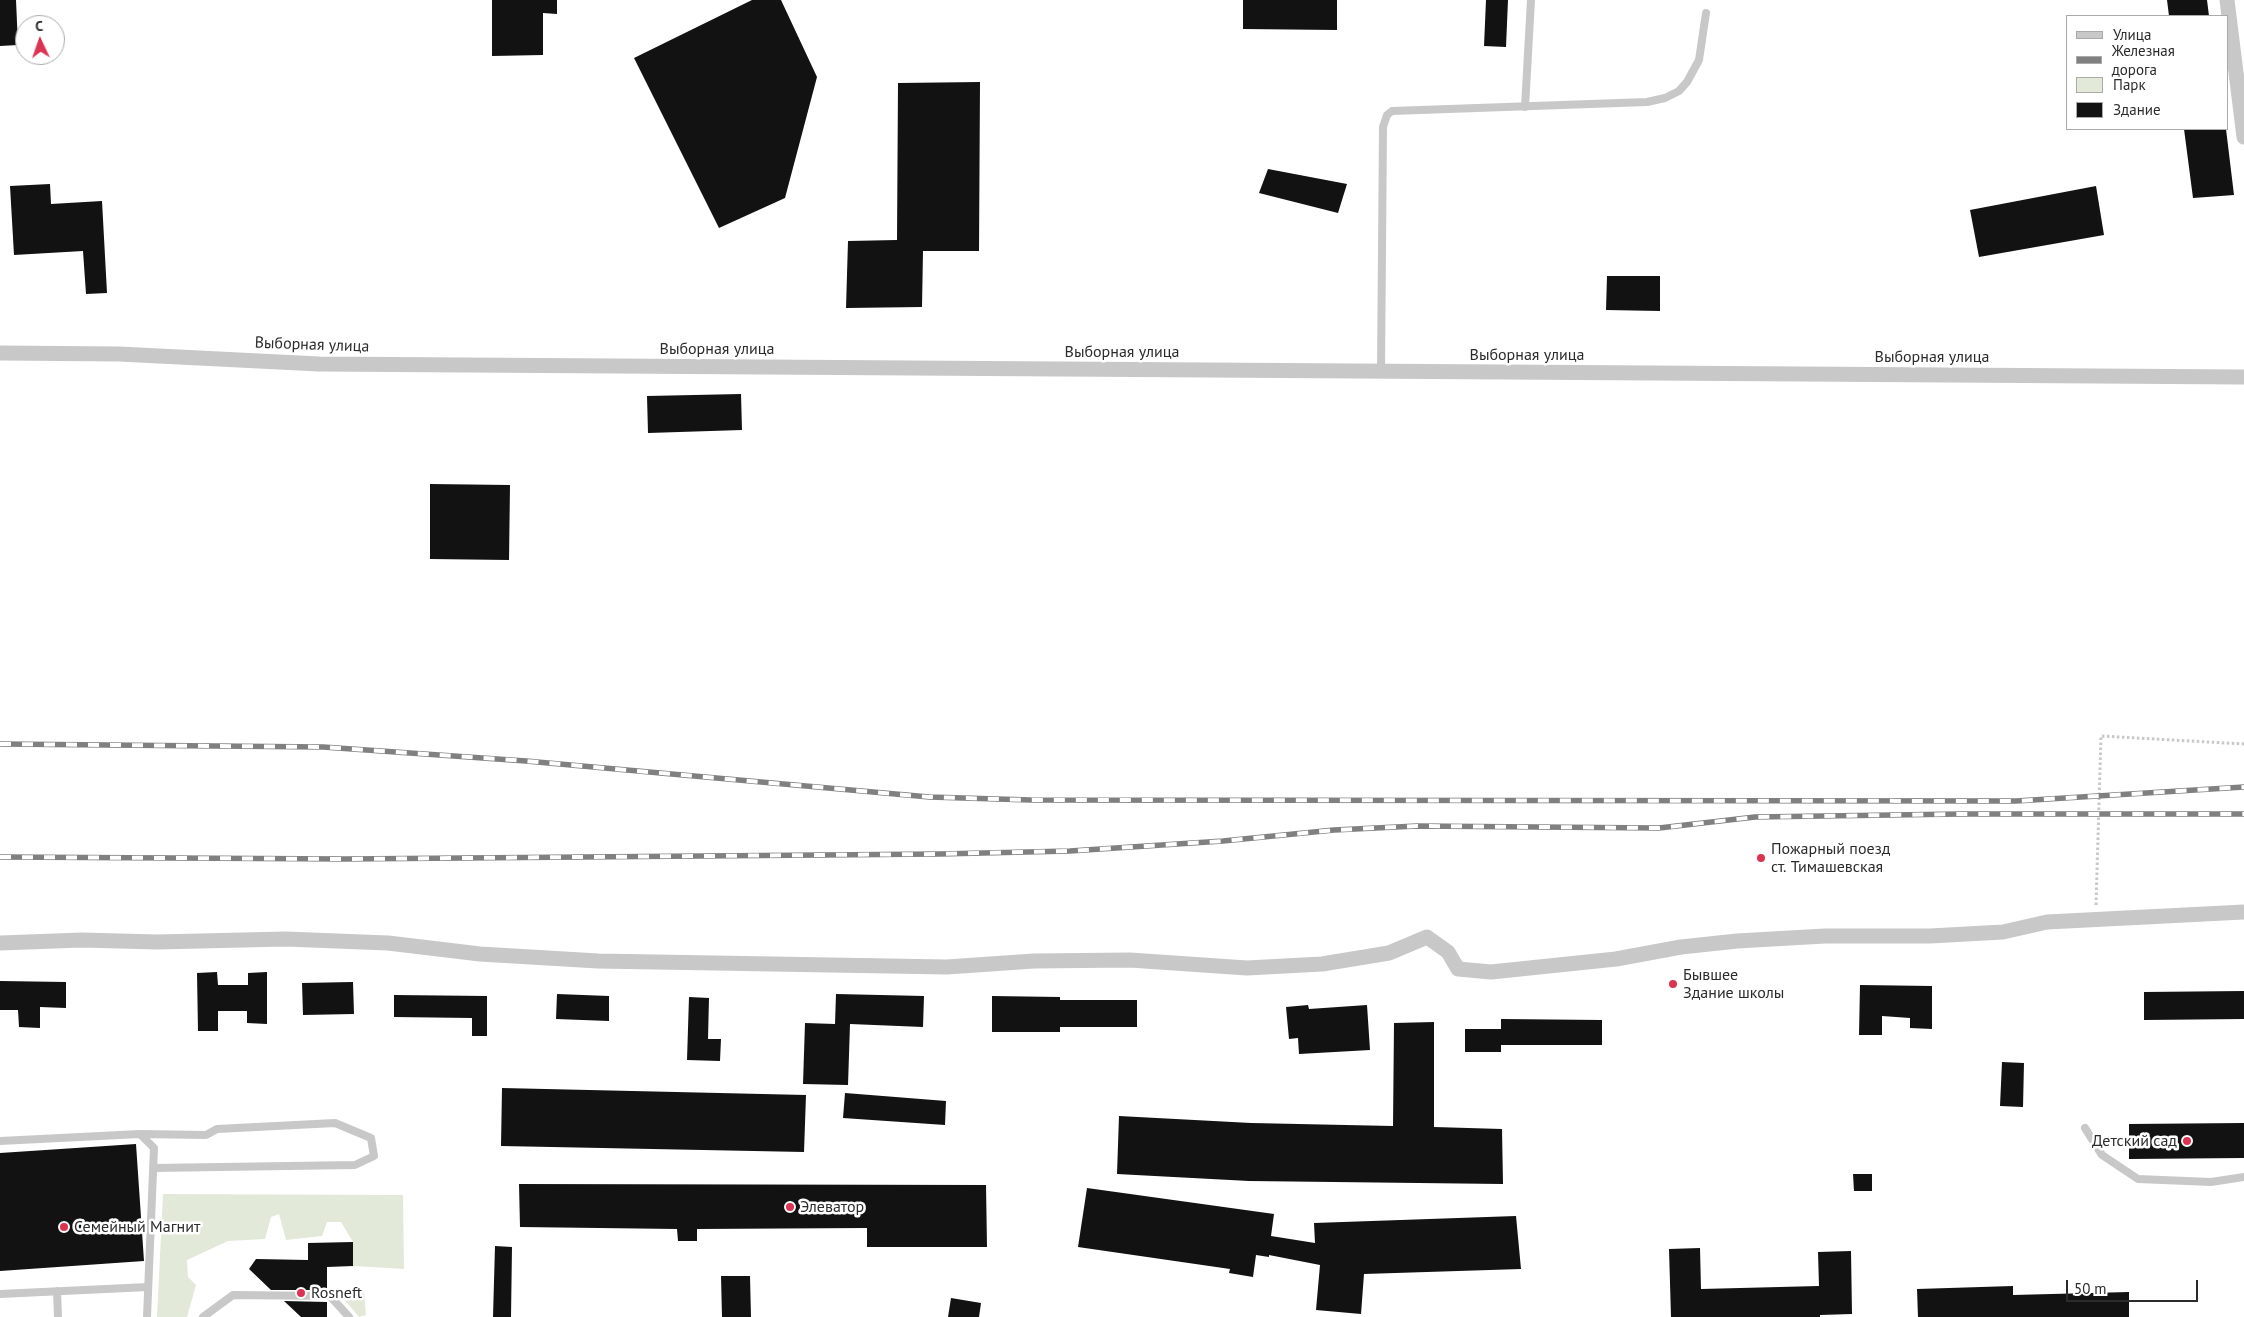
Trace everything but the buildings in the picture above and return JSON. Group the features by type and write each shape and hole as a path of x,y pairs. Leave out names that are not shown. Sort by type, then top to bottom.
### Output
{"street":[{"path":"2227,0 2229,15"},
{"path":"2229,16 2244,137"},
{"name":"Выборная улица","path":"0,353 120,354 319,364 2244,377"},
{"path":"0,943 82,940 157,942 286,939 388,943 480,954 598,961 947,967 1034,961 1130,960 1247,968 1322,964 1389,953 1427,938 1448,952 1458,969 1491,972 1616,960 1681,947 1737,941 1825,936 1930,936 2002,932 2047,922 2244,912"}],"lane":[{"path":"1525,107 1531,0"},
{"path":"1382,371 1384,120 1392,111 1647,102 1672,95 1679,91 1687,82 1698,60 1706,13"},
{"path":"0,1141 140,1134 206,1135 217,1128 335,1123 371,1138 374,1156 355,1165 153,1168"},
{"path":"2085,1128 2102,1155 2138,1180 2211,1182 2244,1177"},
{"path":"140,1134 154,1148 147,1317"},
{"path":"0,1294 148,1287"},
{"path":"57,1291 58,1317"},
{"path":"203,1317 233,1295 330,1296 349,1317"}],"path":[{"path":"2096,920 2101,736 2244,744"}],"green space":[{"path":"163,1194 403,1195 404,1269 353,1266 353,1242 341,1222 327,1222 322,1236 286,1240 279,1214 271,1217 265,1239 228,1241 187,1260 188,1277 196,1285 187,1317 157,1317"},
{"path":"364,1290 366,1315 359,1317 338,1292"}],"railway":[{"path":"0,744 323,747 526,761 929,797 1031,800 2016,801 2244,787"},
{"path":"0,857 345,859 940,854 1070,851 1223,841 1334,830 1417,826 1659,828 1755,817 1961,814 2244,814"}],"place":[{"name":"Пожарный поезд ст. Тимашевская","path":"1761,858"},
{"name":"Бывшее Здание школы","path":"1673,984"},
{"name":"Детский сад","path":"2187,1141"},
{"name":"Элеватор","path":"790,1207"},
{"name":"Семейный Магнит","path":"64,1227"},
{"name":"Rosneft","path":"301,1293"}]}
